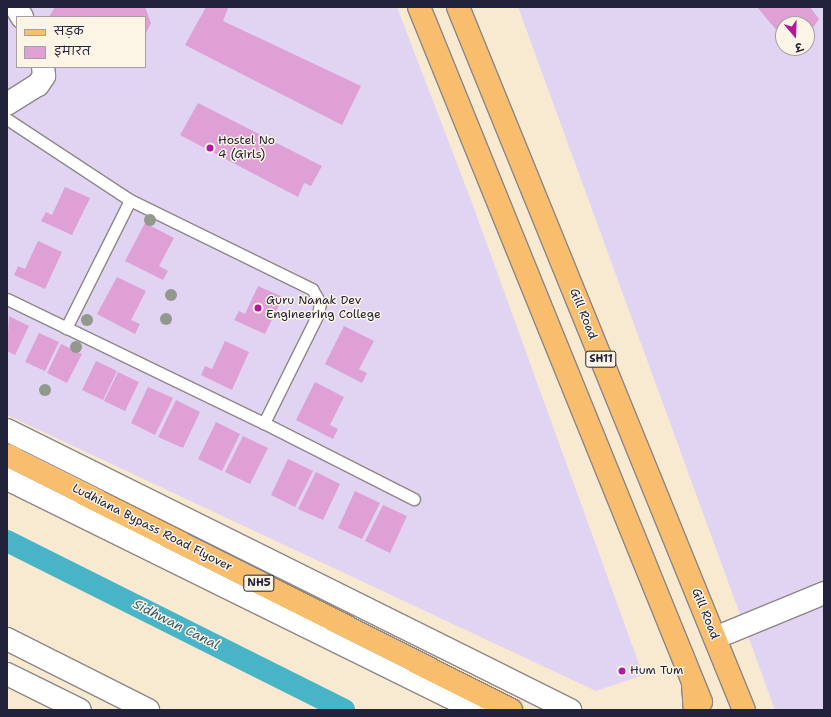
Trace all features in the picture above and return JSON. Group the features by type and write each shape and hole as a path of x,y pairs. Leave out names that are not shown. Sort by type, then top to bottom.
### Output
{"main road":[{"path":"419,7 704,710"},
{"name":"Gill Road","path":"458,7 744,710"},
{"name":"Ludhiana Bypass Road Flyover","path":"7,455 511,710"},
{"path":"693,684 695,710"}],"street":[{"path":"16,7 21,16"},
{"path":"7,104 38,85 44,76 43,68"},
{"path":"7,430 570,710"},
{"path":"7,479 476,710"},
{"path":"715,638 824,594"},
{"path":"7,639 148,710"},
{"path":"9,677 79,710"}],"lane":[{"path":"7,118 130,200 312,289 317,295 320,303 318,314 264,423"},
{"path":"66,328 130,200"},
{"path":"7,299 264,423 414,499"}],"shaded area":[{"name":"Guru Nanak Dev Engineering College","path":"7,7 397,7 471,200 643,675 596,691 7,415"},
{"path":"518,7 824,7 824,710 775,710"}],"building":[{"path":"55,7 145,7 151,23 146,33 146,16 50,16"},
{"path":"206,7 228,8 223,21 361,86 342,125 185,45"},
{"path":"757,7 810,7 819,19 815,25 815,16 775,16 775,28"},
{"path":"198,103 322,166 311,186 304,183 298,197 180,135"},
{"path":"65,187 90,198 72,235 41,221 46,212 52,215"},
{"path":"145,223 174,238 159,266 168,271 163,280 125,261"},
{"path":"38,241 62,252 45,289 14,275 18,266 25,269"},
{"path":"117,277 146,291 131,320 140,324 135,334 97,314"},
{"path":"258,286 283,297 265,334 234,320 239,311 245,314"},
{"path":"9,316 29,326 15,355 7,351"},
{"path":"344,326 374,341 359,369 367,373 362,383 325,364"},
{"path":"39,333 59,342 45,371 25,362"},
{"path":"225,341 249,352 232,390 201,375 205,366 212,369"},
{"path":"61,344 82,354 67,383 47,373"},
{"path":"96,361 117,371 103,400 82,390"},
{"path":"118,372 139,382 125,411 104,401"},
{"path":"315,382 344,397 330,425 338,429 333,439 296,420"},
{"path":"148,387 173,398 155,435 131,423"},
{"path":"176,400 200,412 183,448 158,437"},
{"path":"216,422 240,434 222,471 198,459"},
{"path":"243,436 268,448 250,484 225,472"},
{"path":"288,459 313,471 295,507 271,495"},
{"path":"316,472 340,484 323,520 298,509"},
{"path":"355,491 380,503 362,539 338,528"},
{"path":"383,505 407,516 390,553 365,541"}],"waterway":[{"name":"Sidhwan Canal","path":"7,541 344,710"}],"place":[{"name":"Hostel No 4 (Girls)","path":"210,148"},
{"name":"Guru Nanak Dev Engineering College","path":"258,308"},
{"name":"Hum Tum","path":"622,671"}]}
